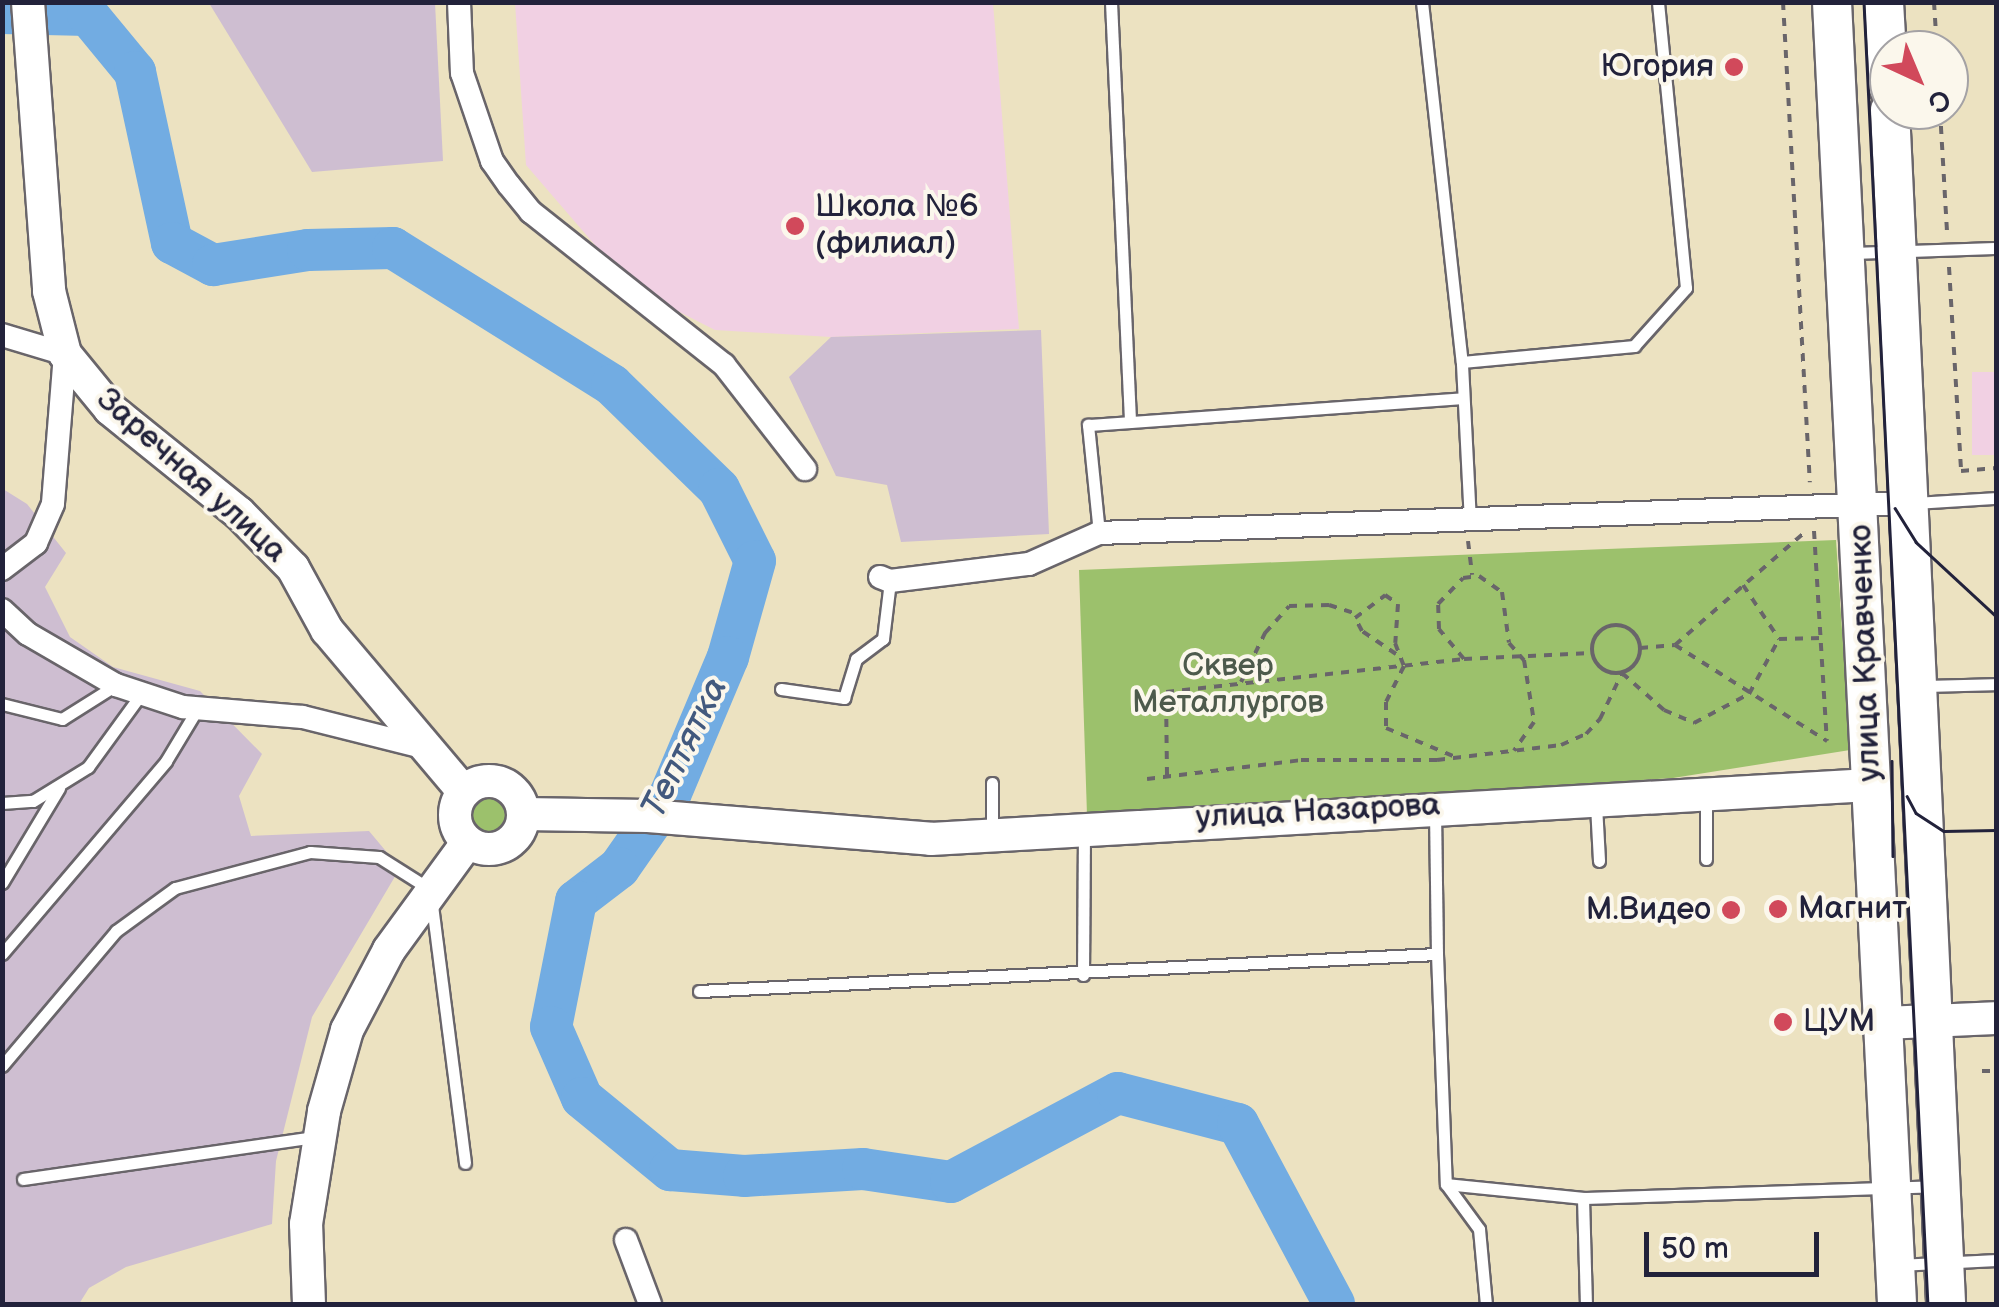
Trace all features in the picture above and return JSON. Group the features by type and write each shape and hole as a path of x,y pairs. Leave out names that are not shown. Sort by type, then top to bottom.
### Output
{"main road":[{"path":"28,2 49,291 66,354"},
{"name":"улица Кравченко","path":"1832,2 1862,504 1869,786 1898,1304"},
{"path":"1884,2 1886,30"},
{"name":"улица Кравченко","path":"1891,130 1946,1304"},
{"name":"Заречная улица","path":"66,354 110,409 238,513 292,568 327,630 464,792"},
{"path":"490,780 508,786 524,814 508,845 480,849 467,844 455,822 464,792 490,780"},
{"name":"улица Назарова","path":"524,814 648,816 715,825 992,837 1084,826 1434,806 1921,784"},
{"path":"309,1304 306,1224 320,1136 347,1030 389,950 467,844"},
{"path":"1875,886 1925,884"},
{"path":"1882,1023 1996,1018"}],"street":[{"path":"459,2 462,74 492,161 508,184 531,212 724,365 805,470"},
{"path":"2,335 66,354 53,504 36,543 2,569"},
{"path":"885,579 1029,564 1098,533 1910,503"},
{"path":"2,610 28,634 116,686 198,708 303,716 430,748"},
{"path":"1872,846 1923,840"},
{"path":"626,1240 650,1304"}],"lane":[{"path":"1111,2 1130,422"},
{"path":"1422,2 1462,362 1470,522"},
{"path":"1462,362 1634,346 1686,288 1658,2"},
{"path":"1847,253 1996,248"},
{"path":"1098,533 1088,425 1461,398"},
{"path":"1910,503 1996,498"},
{"path":"780,689 844,698 856,659 883,639 885,579"},
{"path":"1917,686 1996,684"},
{"path":"2,704 62,719 116,686"},
{"path":"2,803 33,801 88,767 142,694"},
{"path":"2,954 166,761 198,708"},
{"path":"992,783 992,837"},
{"path":"2,884 61,784"},
{"path":"1706,792 1706,860"},
{"path":"1595,797 1599,861"},
{"path":"1434,806 1446,1184 1479,1229 1486,1304"},
{"path":"1082,975 1084,826"},
{"path":"2,1066 116,931 174,888 310,852 379,858 432,890 465,1163"},
{"path":"699,991 1082,975 1436,954"},
{"path":"23,1179 320,1136"},
{"path":"1446,1184 1582,1198 1940,1186"},
{"path":"1582,1198 1586,1304"},
{"path":"1894,1266 1996,1260"}],"path":[{"path":"1783,2 1812,507"},
{"path":"1934,2 1936,30"},
{"path":"1941,130 1961,471 1996,468"},
{"path":"1470,522 1466,559 1472,576 1502,592 1509,606 1509,643 1524,660 1534,722 1514,751"},
{"path":"1640,648 1675,645 1812,525 1826,741 1675,645"},
{"path":"1464,659 1438,629 1438,604 1472,576"},
{"path":"1743,586 1779,639"},
{"path":"1357,614 1384,595 1398,604 1396,654"},
{"path":"1241,684 1265,634 1289,606 1330,605 1357,614"},
{"path":"1357,614 1362,631 1396,654 1404,666"},
{"path":"1146,779 1302,760 1458,758 1514,751 1586,734 1622,672 1636,664 1640,648 1628,628 1613,624 1598,631 1592,654 1599,668 1622,672 1664,710 1694,723 1749,694 1779,639"},
{"path":"1779,639 1822,638"},
{"path":"1167,777 1166,692 1464,659 1524,660 1592,654"},
{"path":"1404,666 1386,702 1386,728 1458,758"},
{"path":"1982,1072 1996,1071"}],"shaded area":[{"path":"209,3 435,3 443,161 312,172"},
{"name":"Школа №6 (филиал)","path":"515,3 993,3 1019,329 831,337 715,330 632,288 526,165"},
{"path":"1041,330 1049,534 901,542 887,485 836,476 789,377 831,337"},
{"path":"1972,372 1996,372 1996,455 1972,455"},
{"path":"3,489 27,504 66,553 45,587 70,637 113,667 200,691 262,754 239,796 251,836 369,831 400,868 312,1017 276,1161 272,1224 126,1267 89,1288 79,1304 3,1304"}],"green space":[{"name":"Сквер Металлургов","path":"1836,540 1850,750 1673,778 1087,815 1079,570"},
{"path":"491,787 507,794 514,810 507,826 491,833 475,826 468,810 475,794"}],"waterway":[{"name":"Тептятка","path":"2,13 88,15 135,72 172,243 213,265 308,250 393,248 612,385 719,489 755,561 728,657 670,795 619,868 576,901 551,1027 582,1098 670,1170 744,1176 863,1169 951,1182 1118,1093 1238,1124 1334,1304"}],"tram line":[{"path":"1864,2 1928,1304"},
{"path":"1895,508 1916,542 1996,616"},
{"path":"1892,761 1893,856"},
{"path":"1907,796 1916,813 1944,831 1996,830"}],"place":[{"name":"Югория","path":"1734,67"},
{"name":"Школа №6 (филиал)","path":"795,226"},
{"name":"Магнит","path":"1778,909"},
{"name":"М.Видео","path":"1731,910"},
{"name":"ЦУМ","path":"1783,1022"}]}
